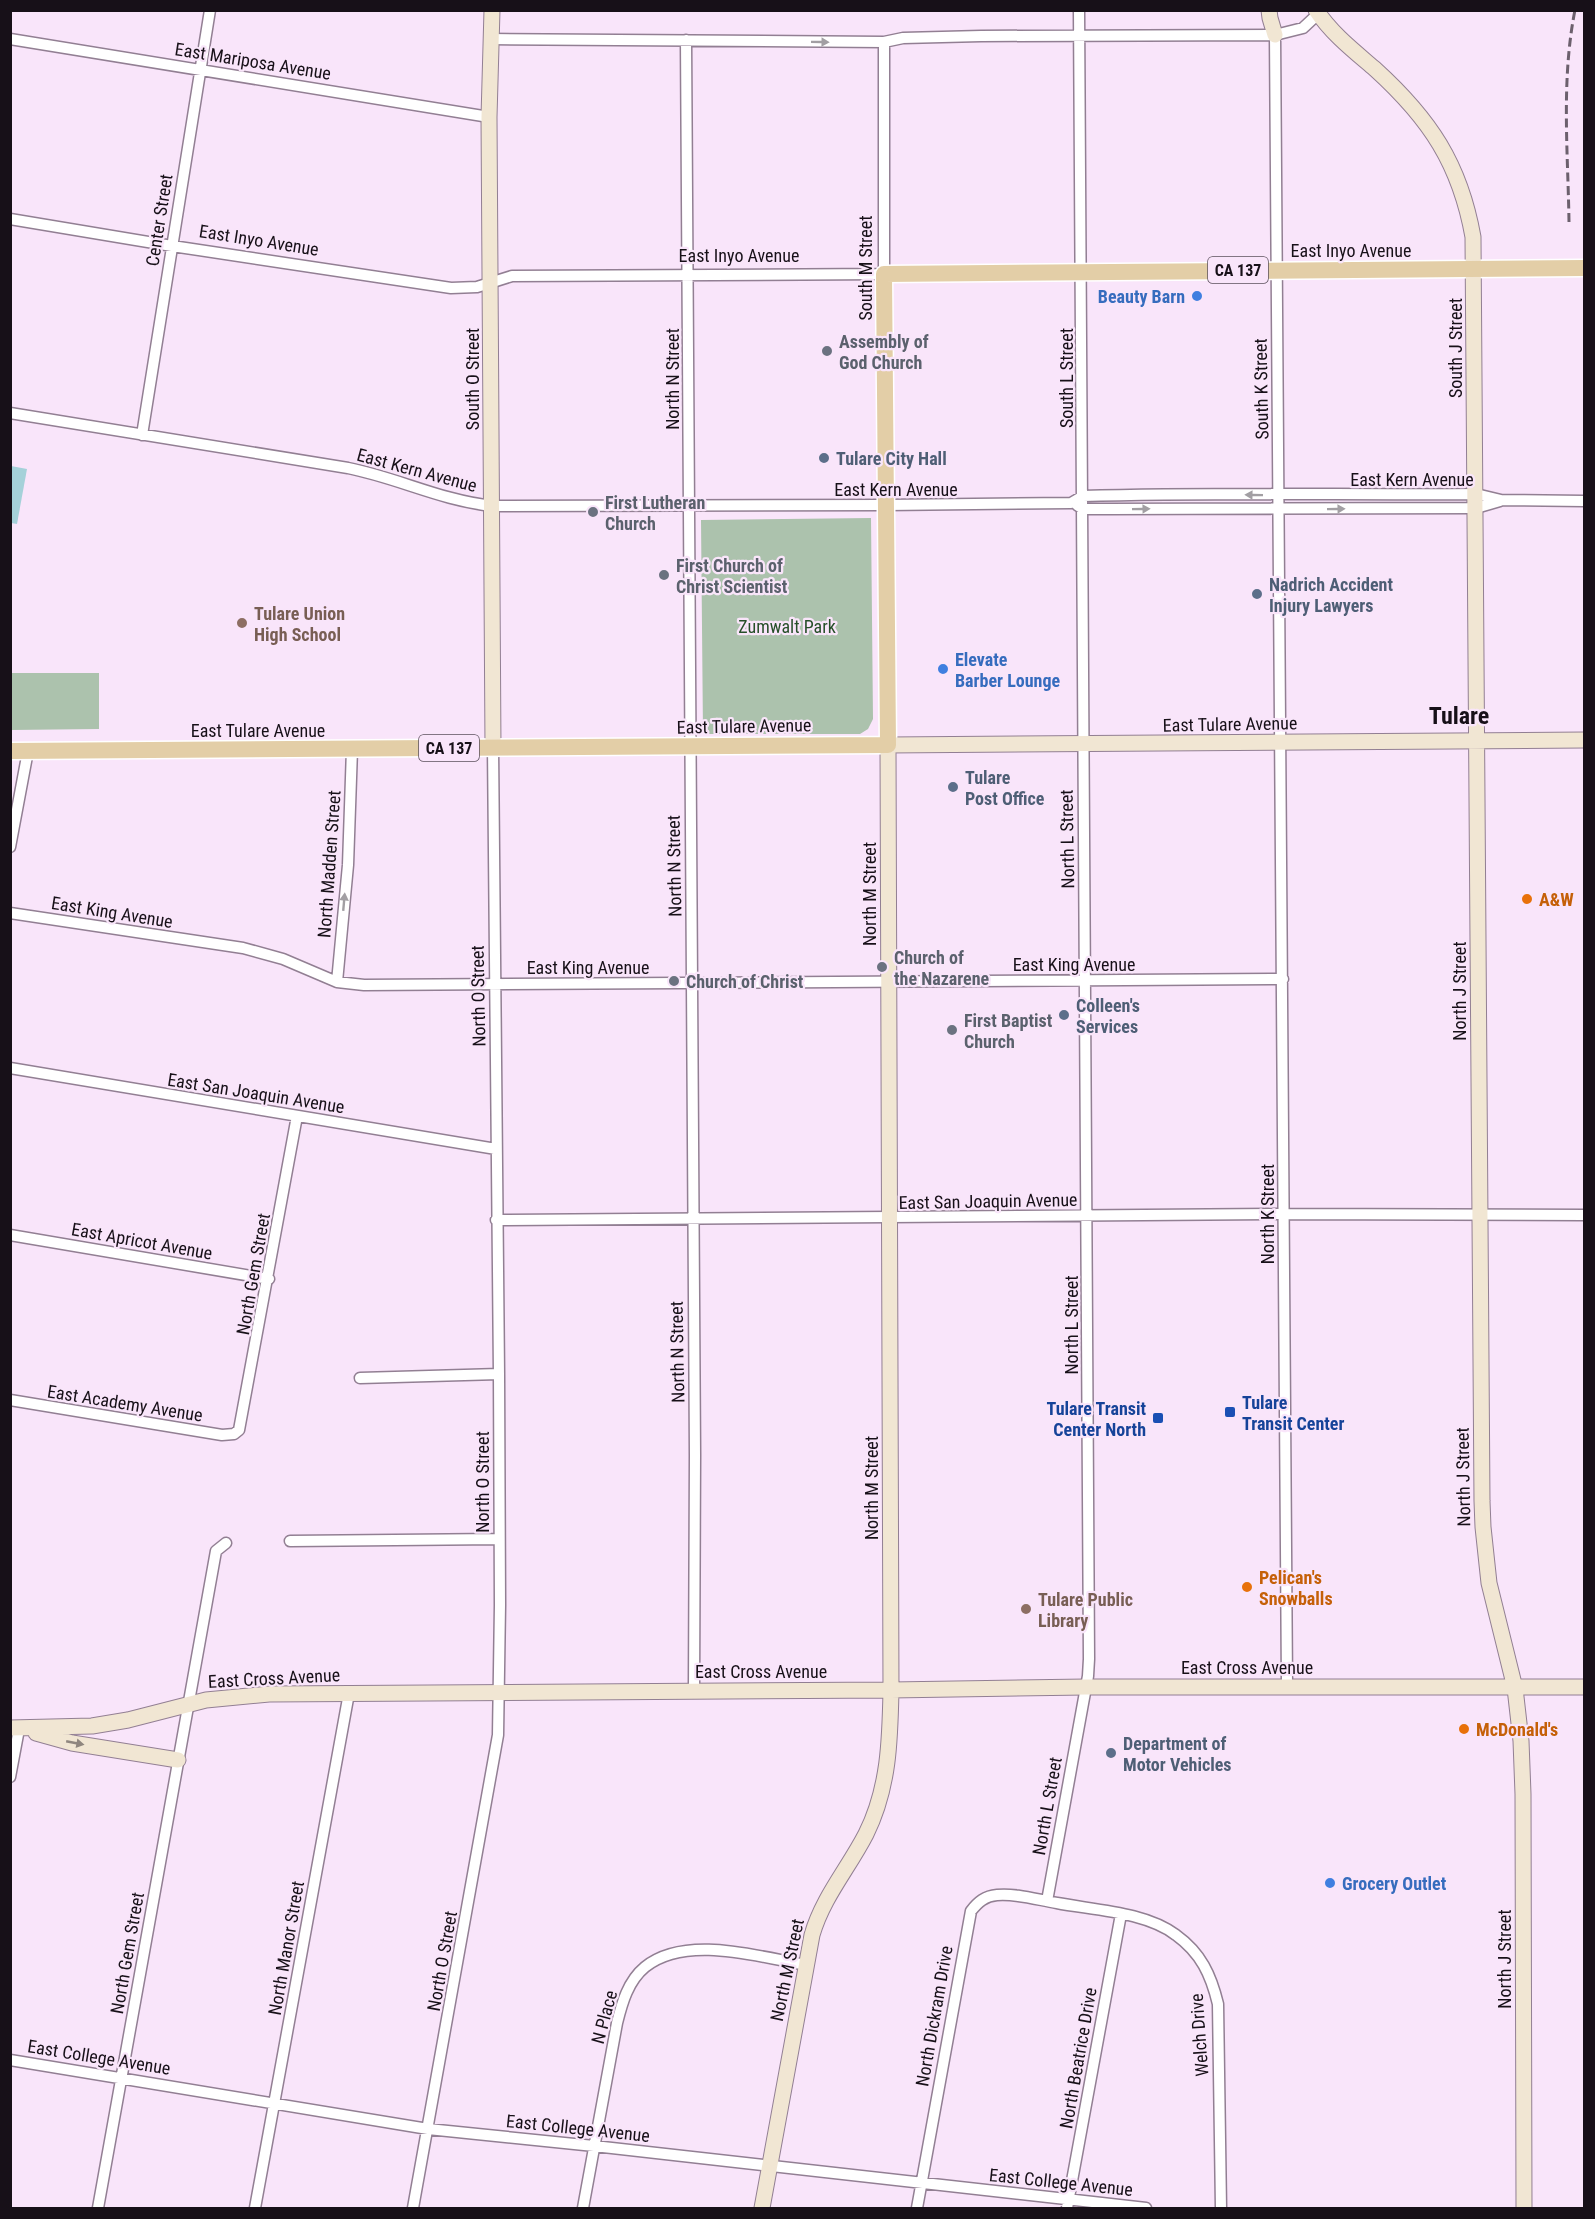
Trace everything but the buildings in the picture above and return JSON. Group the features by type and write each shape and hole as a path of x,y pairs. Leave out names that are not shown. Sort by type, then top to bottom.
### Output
{"main road":[{"name":"South O Street","path":"492,10 489,117 493,747"},
{"path":"1269,10 1275,35"},
{"name":"South J Street","path":"1317,12 1347,46 1375,69 1423,118 1451,162 1468,208 1473,237 1474,269 1478,742"},
{"name":"CA 137","path":"1474,269 1584,268"},
{"name":"East Inyo Avenue","path":"884,274 1474,269"},
{"name":"South M Street","path":"884,274 888,744"},
{"name":"East Tulare Avenue","path":"10,751 1584,740"},
{"name":"North J Street","path":"1478,742 1482,1527 1492,1602 1515,1688 1521,1741 1524,2208"},
{"name":"North M Street","path":"762,2208 812,1935 823,1905 862,1840 877,1807 888,1759 891,1690 888,744"},
{"name":"East Cross Avenue","path":"15,1728 92,1726 128,1720 189,1704 253,1695 1086,1687 1584,1687"},
{"path":"15,1728 72,1743 178,1760"}],"street":[{"name":"Center Street","path":"142,435 210,10"},
{"name":"South L Street","path":"1079,10 1083,745"},
{"path":"490,39 884,42 903,38 1275,35 1303,28 1317,12"},
{"name":"South K Street","path":"1275,35 1279,742"},
{"name":"East Mariposa Avenue","path":"10,39 489,117"},
{"name":"North N Street","path":"686,40 695,1455 694,1690"},
{"name":"South M Street","path":"884,42 884,274"},
{"name":"East Inyo Avenue","path":"10,219 441,287 477,286 513,276 884,274"},
{"name":"East Kern Avenue","path":"10,413 370,472 441,497 492,506 886,505 1071,502 1083,496 1278,495 1476,501"},
{"name":"East Kern Avenue","path":"1083,509 1278,508 1501,500 1584,501"},
{"path":"1071,502 1083,509"},
{"name":"North K Street","path":"1279,742 1283,979 1287,1686"},
{"name":"North L Street","path":"1047,1901 1086,1687 1089,1659 1083,745"},
{"name":"North O Street","path":"413,2208 498,1735 499,1374 493,747"},
{"name":"North Madden Street","path":"337,981 348,865 352,749"},
{"path":"10,847 28,751"},
{"name":"East King Avenue","path":"10,913 243,948 283,959 337,981 364,985 1283,979"},
{"name":"East San Joaquin Avenue","path":"10,1068 496,1149"},
{"name":"North Gem Street","path":"234,1434 242,1424 297,1116"},
{"name":"East San Joaquin Avenue","path":"496,1220 890,1219 1284,1214 1584,1215"},
{"name":"East Apricot Avenue","path":"10,1235 268,1279"},
{"path":"360,1378 499,1374"},
{"name":"East Academy Avenue","path":"10,1400 222,1436 234,1434"},
{"path":"290,1541 499,1539"},
{"name":"North Gem Street","path":"98,2208 216,1551 219,1546 226,1543"},
{"name":"North Manor Street","path":"255,2208 349,1693"},
{"path":"10,1777 15,1728"},
{"name":"North Dickram Drive","path":"917,2208 971,1911 977,1902 998,1895 1047,1901"},
{"name":"Welch Drive","path":"1047,1901 1121,1914 1171,1931 1192,1948 1209,1972 1218,2004 1221,2208"},
{"name":"North Beatrice Drive","path":"1068,2204 1121,1914"},
{"name":"N Place","path":"583,2208 623,1999 646,1966 670,1955 696,1950 731,1952 806,1965"},
{"name":"East College Avenue","path":"10,2060 428,2129 770,2165 1068,2204 1146,2208"}],"green space":[{"name":"Zumwalt Park","path":"871,518 873,719 868,729 860,734 703,734 701,520"},
{"path":"11,673 99,673 99,729 11,730"}],"shaded area":[{"path":"11,466 27,469 17,524 11,523"}],"railway":[{"path":"1569,222 1567,89 1575,10"}],"place":[{"name":"Beauty Barn","path":"1197,296"},
{"name":"Assembly of God Church","path":"827,351"},
{"name":"Tulare City Hall","path":"824,458"},
{"name":"First Lutheran Church","path":"593,512"},
{"name":"First Church of Christ Scientist","path":"664,575"},
{"name":"Nadrich Accident Injury Lawyers","path":"1257,594"},
{"name":"Tulare Union High School","path":"242,623"},
{"name":"Elevate Barber Lounge","path":"943,669"},
{"name":"Tulare Post Office","path":"953,787"},
{"name":"A&W","path":"1527,899"},
{"name":"Church of the Nazarene","path":"882,967"},
{"name":"Church of Christ","path":"674,981"},
{"name":"Colleen's Services","path":"1064,1015"},
{"name":"First Baptist Church","path":"952,1030"},
{"name":"Tulare Transit Center","path":"1230,1412"},
{"name":"Tulare Transit Center North","path":"1158,1418"},
{"name":"Pelican's Snowballs","path":"1247,1587"},
{"name":"Tulare Public Library","path":"1026,1609"},
{"name":"McDonald's","path":"1464,1729"},
{"name":"Department of Motor Vehicles","path":"1111,1753"},
{"name":"Grocery Outlet","path":"1330,1883"}],"district":[{"name":"Tulare","path":"1459,716"}]}
